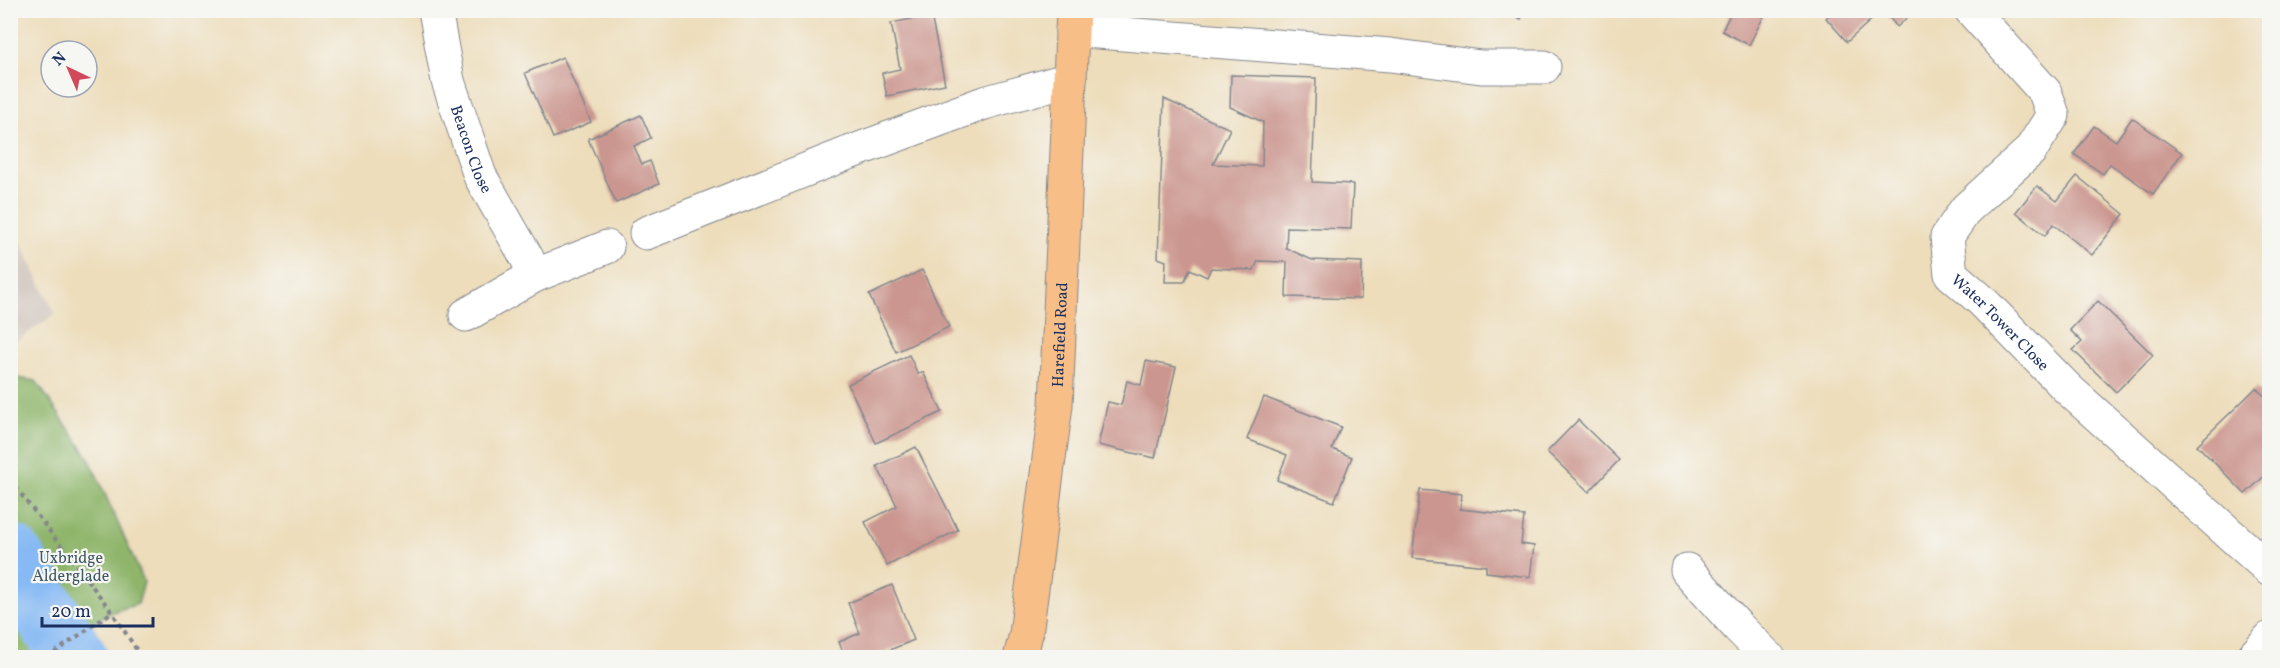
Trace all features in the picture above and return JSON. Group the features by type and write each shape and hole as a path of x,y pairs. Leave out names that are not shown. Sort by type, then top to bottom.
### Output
{"main road":[{"name":"Harefield Road","path":"1020,657 1026,634 1056,405 1072,20"}],"street":[{"name":"Beacon Close","path":"435,10 448,81 480,176 527,258 534,276"},
{"name":"Water Tower Close","path":"1971,10 2045,92 2054,115 2030,151 1966,209 1947,237 1951,274 1982,300 2068,389 2270,570"},
{"path":"1072,20 1481,67 1544,67"},
{"path":"646,233 846,154 984,103 1070,79"},
{"path":"466,315 534,276 607,247"},
{"path":"1687,570 1738,627 1769,657"},
{"path":"2252,657 2270,638"}],"path":[{"path":"10,480 112,612 142,657"},
{"path":"47,657 112,612"}],"shaded area":[{"path":"10,220 55,314 11,345 10,345"}],"green space":[{"name":"Uxbridge Alderglade","path":"11,377 36,381 89,458 144,582 138,604 112,612 26,657 11,657"}],"building":[{"path":"1503,10 1525,10 1521,19"},
{"path":"1732,10 1767,10 1749,45 1722,31"},
{"path":"1834,10 1882,10 1847,42 1826,18"},
{"path":"1883,10 1915,10 1897,27"},
{"path":"2091,10 2104,10 2097,17"},
{"path":"931,15 945,84 887,96 882,73 900,69 891,23"},
{"path":"563,57 591,122 553,138 525,73"},
{"path":"1231,75 1316,78 1312,182 1353,184 1351,229 1287,227 1286,248 1312,260 1362,262 1361,299 1286,297 1287,262 1258,261 1254,270 1211,268 1207,277 1190,269 1184,282 1165,282 1166,261 1158,258 1164,99 1230,129 1213,164 1262,166 1263,122 1230,107"},
{"path":"641,115 651,138 634,146 642,164 650,161 659,184 616,203 588,139"},
{"path":"2132,118 2182,153 2153,194 2110,164 2103,174 2074,154 2094,126 2116,141"},
{"path":"2077,176 2124,214 2092,255 2053,224 2045,236 2016,212 2037,186 2057,201"},
{"path":"922,270 949,327 896,352 869,295"},
{"path":"2098,301 2153,355 2116,392 2073,350 2082,342 2070,330"},
{"path":"909,355 918,374 923,372 942,412 876,443 848,384"},
{"path":"1146,361 1176,367 1155,458 1098,445 1108,402 1121,405 1127,381 1141,385"},
{"path":"2256,388 2270,401 2270,471 2245,494 2197,445"},
{"path":"1264,397 1341,427 1332,449 1352,457 1334,502 1277,480 1287,455 1247,439"},
{"path":"1578,420 1619,460 1589,492 1547,452"},
{"path":"916,447 958,530 887,566 865,522 897,506 877,466"},
{"path":"1420,490 1462,494 1460,509 1524,516 1521,544 1534,546 1530,577 1486,572 1486,566 1412,558"},
{"path":"892,585 914,640 870,658 845,658 839,642 860,633 848,603"}],"waterway":[{"path":"10,557 75,658"}]}
